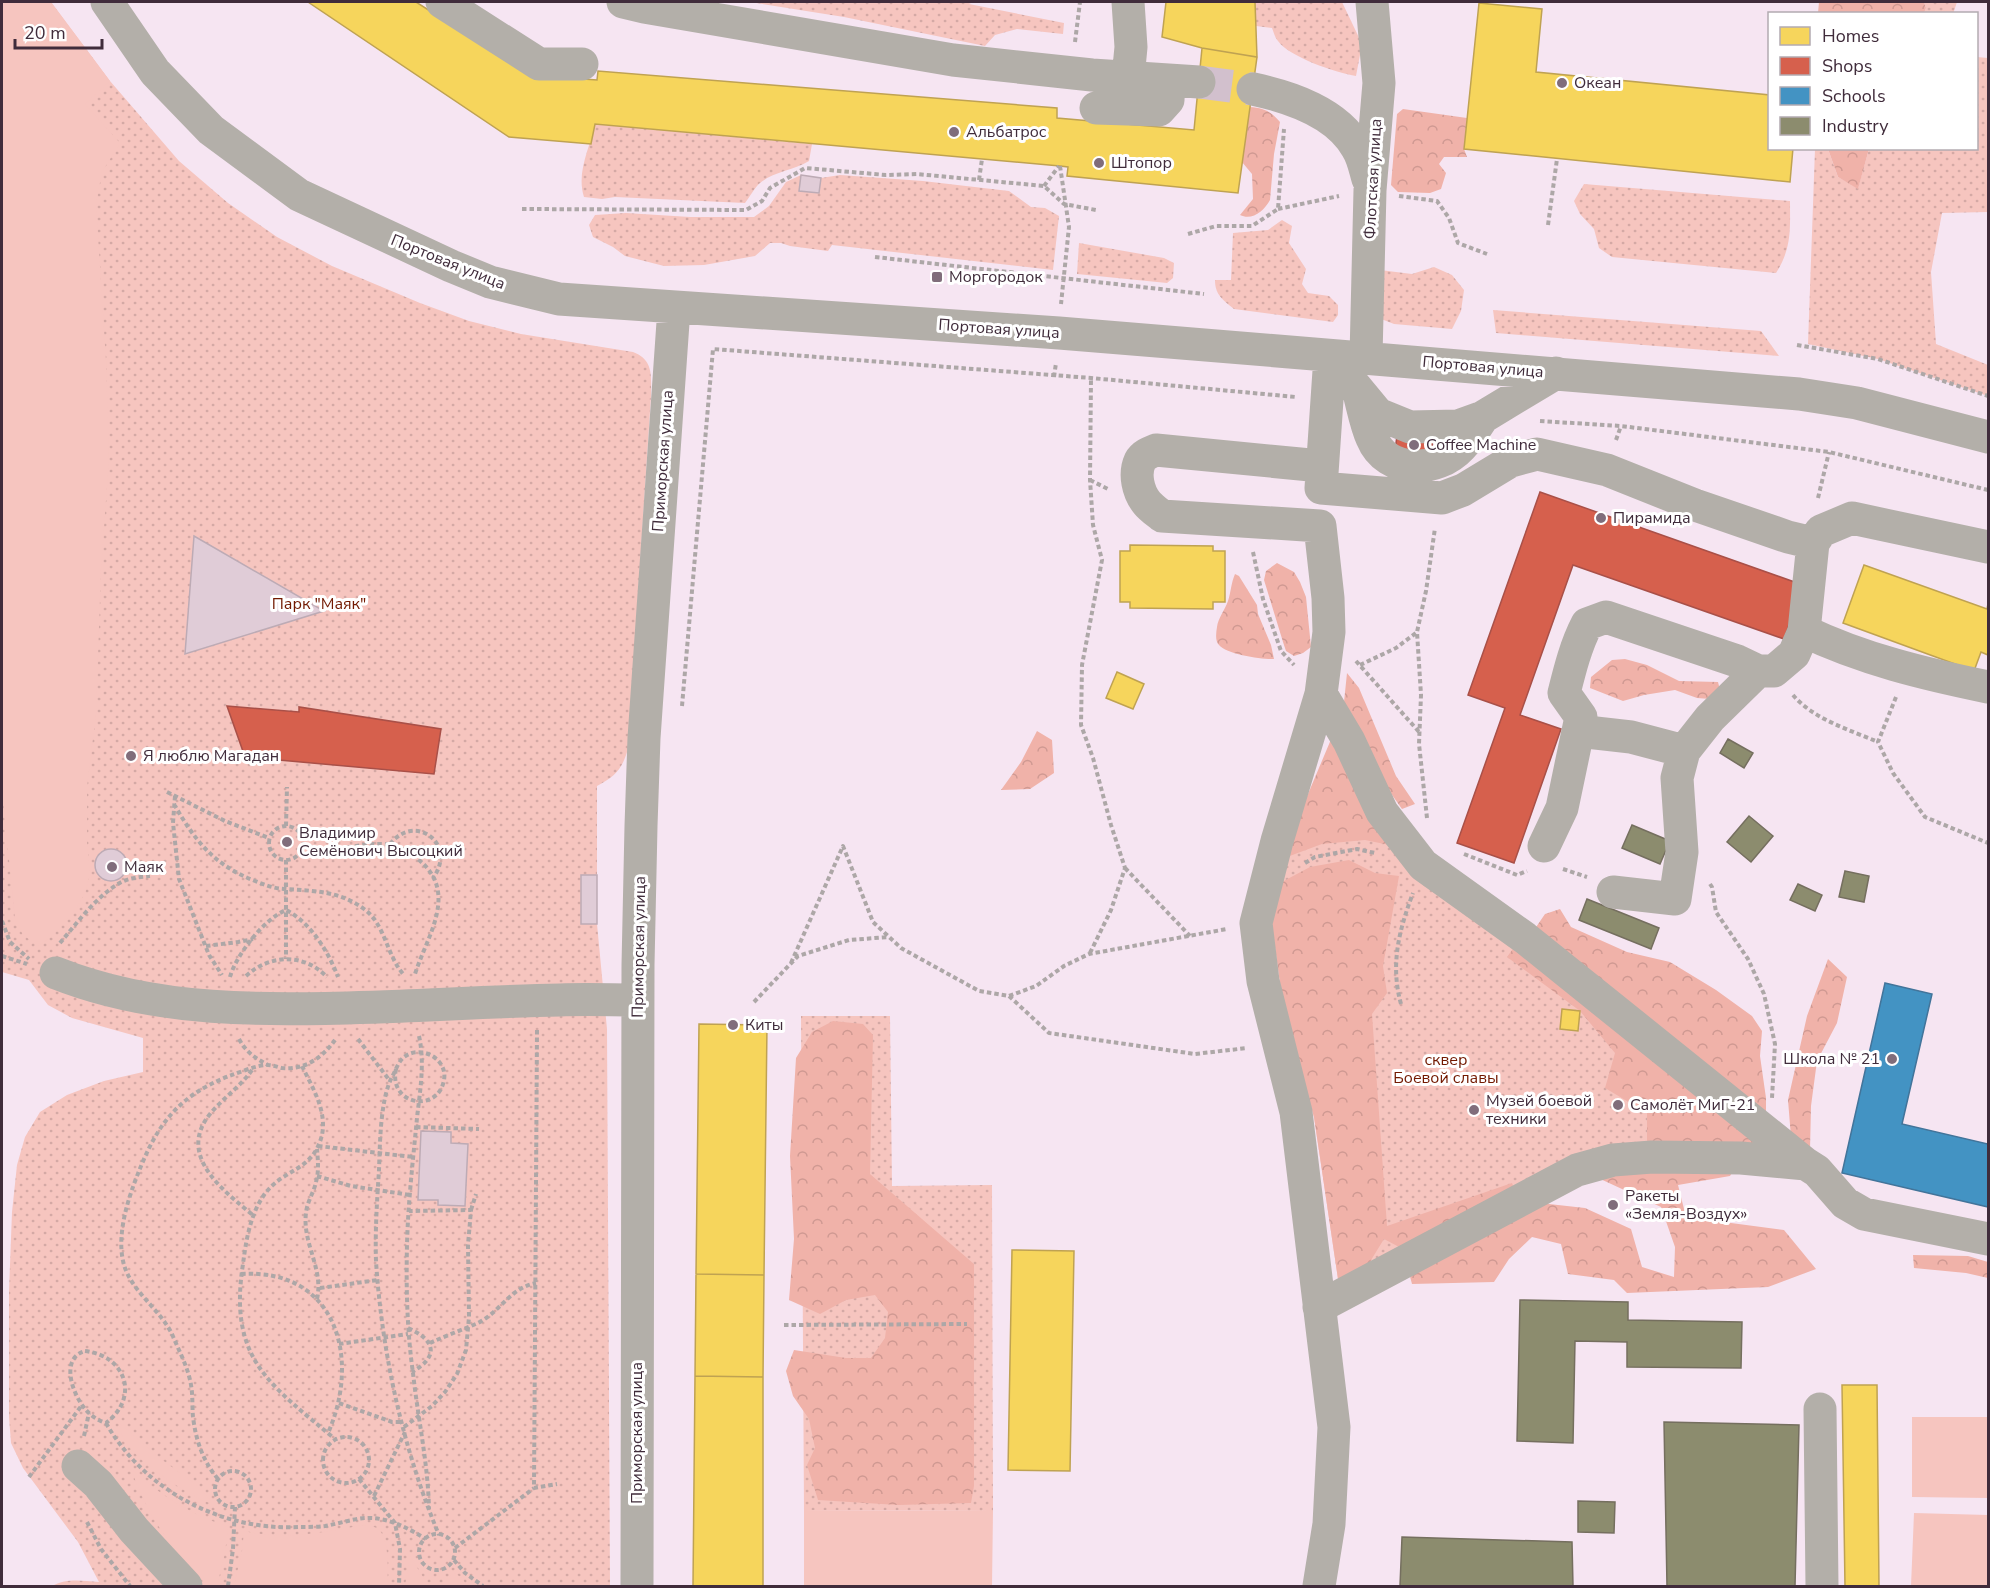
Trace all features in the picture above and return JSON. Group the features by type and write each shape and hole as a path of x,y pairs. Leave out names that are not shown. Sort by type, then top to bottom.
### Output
{"street":[{"name":"Портовая улица","path":"107,2 155,72 211,129 299,195 427,256 490,282 559,299 1059,333 1799,394 1857,403 1989,437"},
{"path":"442,2 539,64 582,64"},
{"path":"624,2 953,60 1128,78 1184,81 1159,110 1095,108"},
{"path":"1128,2 1131,47 1128,78"},
{"name":"Флотская улица","path":"1366,357 1370,190 1379,83 1372,2"},
{"path":"1252,88 1288,98 1320,113 1350,138 1362,156 1370,190"},
{"name":"Приморская улица","path":"637,1587 638,1000 644,738 674,308"},
{"path":"1330,356 1378,414 1410,427 1458,426 1483,417 1556,373"},
{"path":"1319,1587 1329,1524 1334,1427 1296,1112 1263,981 1256,923 1277,841 1321,694 1329,632 1328,598 1320,526 1321,477 1330,356"},
{"path":"1320,526 1162,516 1148,504 1141,493 1137,479 1140,461 1146,454 1156,450 1442,498 1463,490 1510,461 1521,456 1537,454 1607,470 1695,505 1788,537 1813,543"},
{"path":"1613,892 1675,899 1682,852 1677,778 1684,751 1710,718 1766,671 1794,654 1804,631 1813,543 1821,531 1852,518 1989,547"},
{"path":"1544,860 1562,808 1581,717 1564,693 1578,641 1587,624 1606,616 1766,671"},
{"path":"1804,631 1839,648 1906,668 1989,687"},
{"path":"1321,694 1349,741 1382,812 1423,865 1525,938 1811,1167 1845,1203 1864,1214 1989,1239"},
{"path":"1578,731 1631,737 1684,751"},
{"path":"50,960 89,986 156,1001 201,1006 341,1008 561,1000 638,1000"},
{"path":"1319,1307 1577,1170 1613,1160 1652,1157 1741,1158 1811,1167"},
{"path":"1820,1409 1822,1587"},
{"path":"78,1466 98,1484 134,1530 186,1587"}],"path":[{"path":"1075,45 1080,2"},
{"path":"1278,209 1282,172 1282,139 1288,98"},
{"path":"979,180 982,159"},
{"path":"1548,225 1557,159"},
{"path":"1044,186 1060,166 1069,227 1064,277"},
{"path":"522,209 746,210 762,201 770,188 805,168 886,176 917,174 1044,186 1064,204 1096,210"},
{"path":"1188,234 1216,226 1252,226 1278,209 1370,190 1393,196 1437,201 1449,218 1458,243 1487,254"},
{"path":"875,257 1203,294"},
{"path":"1797,345 1878,359 1989,396"},
{"path":"682,706 713,349 1091,378 1327,400"},
{"path":"1091,378 1090,480 1093,525 1102,561 1082,665 1081,725 1125,868 1190,936"},
{"path":"1529,420 1621,426 1829,452 1989,490"},
{"path":"1816,507 1829,452"},
{"path":"1428,824 1420,733 1421,695 1417,632 1442,498"},
{"path":"1247,522 1263,600 1281,651 1321,694"},
{"path":"1329,632 1420,733"},
{"path":"1360,665 1396,648 1417,632"},
{"path":"1878,742 1906,668"},
{"path":"1766,671 1801,703 1836,724 1878,742 1893,773 1925,817 1989,843"},
{"path":"286,826 287,788"},
{"path":"167,792 225,821 269,838"},
{"path":"176,796 174,836 179,879 209,955 229,985 235,963 253,938 278,913 286,910"},
{"path":"174,804 193,835 217,861 269,886 286,890 322,891 336,894 366,910 384,935 399,969 407,978"},
{"path":"286,826 301,834 303,845 298,855 286,860 272,855 268,844 269,838 276,829 286,826"},
{"path":"389,845 399,835 410,831 419,831 431,837 439,847 441,861 433,879"},
{"path":"303,845 330,849 367,844 389,845 408,851 431,873 440,905 414,983"},
{"path":"791,963 843,846 873,922 901,948 979,991 1010,996 1036,986 1064,966 1089,954 1256,923"},
{"path":"1298,866 1315,857 1357,849 1423,865 1398,935 1395,983 1401,1004"},
{"path":"1457,851 1517,875 1544,860 1584,875 1613,892"},
{"path":"1682,852 1712,887 1716,912 1749,959 1764,994 1775,1044 1772,1097 1780,1143"},
{"path":"286,860 286,959"},
{"path":"1089,954 1111,910 1125,868"},
{"path":"2,921 10,942 50,960 87,913 119,883 150,876"},
{"path":"244,979 263,964 272,960 286,959 310,963 335,984 338,976 320,941 304,923 286,910"},
{"path":"206,946 253,938"},
{"path":"754,1002 798,956 849,940 889,938"},
{"path":"1010,996 1049,1033 1195,1054 1279,1044"},
{"path":"534,1488 537,1020"},
{"path":"235,1032 247,1051 256,1059 279,1068 302,1066 316,1059 326,1052 339,1030"},
{"path":"418,1030 422,1052 407,1245 408,1334 429,1479 430,1512"},
{"path":"356,1037 390,1081"},
{"path":"396,1069 395,1080 399,1091 409,1099 419,1101 428,1100 436,1095 445,1078 438,1060 422,1052 416,1052 405,1056 396,1069 390,1081 383,1111 376,1259 385,1338 404,1427 424,1500 439,1535"},
{"path":"218,1479 208,1467 199,1446 193,1418 191,1385 183,1359 168,1327 126,1271 122,1249 123,1222 142,1161 156,1131 171,1113 196,1092 219,1080 268,1065"},
{"path":"302,1066 319,1102 322,1114 317,1176 306,1212 306,1232 320,1288 317,1300"},
{"path":"252,1069 245,1079 210,1113 203,1123 198,1138 199,1155 204,1168 254,1216"},
{"path":"416,1127 479,1129"},
{"path":"318,1148 413,1157"},
{"path":"318,1148 311,1159 286,1175 265,1193 254,1216 241,1274 239,1312 244,1338 254,1361 267,1380 336,1440"},
{"path":"317,1176 351,1186 410,1195"},
{"path":"374,1496 404,1427 445,1392 458,1374 466,1350 468,1245 471,1210 476,1194"},
{"path":"409,1211 471,1210"},
{"path":"241,1274 257,1273 291,1281 304,1288 317,1300 334,1324 343,1359 342,1386 337,1413 328,1433"},
{"path":"320,1288 378,1280"},
{"path":"430,1343 484,1318 517,1290 536,1283"},
{"path":"784,1325 967,1324"},
{"path":"408,1328 420,1333 432,1348 429,1358 422,1367 412,1372"},
{"path":"339,1344 408,1334"},
{"path":"106,1423 121,1408 125,1385 117,1366 102,1354 85,1351 76,1355 71,1366 72,1383 82,1405 95,1418 106,1423 119,1445 136,1465 189,1503 235,1521 275,1528 323,1526 378,1518 395,1523 426,1539"},
{"path":"339,1403 404,1427"},
{"path":"29,1477 82,1405"},
{"path":"347,1437 355,1439 366,1449 369,1463 367,1470 359,1479 350,1483 342,1483 335,1480 325,1469 324,1454 327,1447 336,1440 347,1437"},
{"path":"232,1471 244,1474 251,1484 250,1496 241,1505 224,1504 220,1501 216,1490 218,1479 232,1471"},
{"path":"359,1479 395,1523 400,1549 399,1587"},
{"path":"455,1548 534,1488 558,1484"},
{"path":"228,1587 235,1506"},
{"path":"439,1535 448,1538 455,1548 454,1560 446,1568 439,1570 428,1568 421,1559 420,1548 426,1539 439,1535"},
{"path":"454,1560 483,1587"},
{"path":"471,1578 475,1587"}],"green space":[{"name":"Парк \"Маяк\"","path":"2,2 51,2 110,81 179,161 228,203 277,237 332,266 469,321 521,334 633,352 645,359 648,364 651,375 651,396 628,749 617,771 597,786 597,924 607,1029 610,1586 52,1586 69,1581 99,1582 78,1542 23,1468 11,1443 9,1291 12,1212 17,1165 25,1137 40,1112 67,1095 104,1081 143,1072 143,1038 72,1018 48,1005 29,980 2,972"},
{"path":"2,2 51,2 110,81 85,104 120,143 102,172 96,204 106,361 109,459 101,569 96,714 87,787 87,843 90,874 85,893 76,909 53,935 39,946 23,935 15,919 2,791"},
{"path":"750,2 973,2 969,4 1064,23 1063,34 1017,29 995,35 985,46 844,17"},
{"path":"1255,2 1342,2 1362,44 1356,76 1337,72 1292,53 1276,38 1272,28 1256,26"},
{"path":"1819,2 1924,2 1926,8 1924,12 1818,12"},
{"path":"1924,2 1957,2 1954,12 1924,12"},
{"path":"1978,57 1988,58 1988,212 1942,213 1931,272 1936,344 1988,365 1988,396 1878,359 1808,344 1815,150 1828,150 1838,177 1858,188 1869,150 1978,150"},
{"path":"1250,107 1266,111 1280,122 1274,154 1270,200 1261,211 1253,216 1244,217 1240,215 1253,199 1252,174 1242,162"},
{"path":"1403,109 1467,118 1464,149 1467,157 1444,157 1439,164 1446,173 1441,189 1430,193 1398,192 1391,185 1397,114"},
{"path":"595,124 812,144 809,161 765,179 745,203 615,197 602,199 584,197 582,188 583,169"},
{"path":"1828,150 1869,150 1858,189 1838,177"},
{"path":"801,175 799,191 819,193 821,178 840,175 923,181 1009,191 1031,207 1045,208 1059,216 1053,270 832,245 828,251 781,243 770,243 755,256 704,265 664,266 625,256 593,237 589,225 595,215 626,213 690,217 754,217 769,206 786,182"},
{"path":"1584,184 1790,201 1789,238 1785,255 1776,273 1612,257 1599,248 1594,229 1580,214 1574,201"},
{"path":"1282,220 1292,226 1289,243 1306,269 1302,284 1308,293 1329,296 1338,305 1338,315 1333,322 1234,309 1218,293 1215,280 1231,280 1233,233 1268,230"},
{"path":"1079,243 1164,258 1174,263 1173,278 1167,283 1077,274"},
{"path":"1434,267 1452,275 1464,290 1461,311 1452,329 1394,324 1376,317 1380,270 1412,274"},
{"path":"1493,310 1761,331 1779,356 1496,333"},
{"path":"1277,563 1294,572 1306,597 1311,647 1294,656 1286,651 1264,580 1266,571"},
{"path":"1235,574 1239,576 1257,605 1274,659 1237,654 1223,648 1218,643 1216,637 1218,624 1228,601"},
{"path":"1625,659 1647,665 1679,681 1718,682 1720,690 1710,699 1697,698 1675,690 1623,701 1590,688 1591,677 1612,660"},
{"path":"1347,673 1359,688 1396,776 1415,804 1402,809 1385,785 1344,702"},
{"path":"1037,731 1052,740 1054,773 1030,789 1001,790 1021,762"},
{"path":"1332,737 1399,847 1365,840 1322,844 1287,857 1300,813"},
{"name":"сквер Боевой славы","path":"1362,794 1769,1151 1658,1149 1338,1279 1314,1117 1284,1012 1281,877 1300,813"},
{"path":"1349,860 1375,873 1399,876 1383,966 1387,993 1372,1014 1387,1226 1512,1183 1515,1191 1401,1248 1384,1239 1368,1265 1338,1279 1314,1117 1284,1012 1271,919 1280,883 1310,867"},
{"path":"1560,909 1571,927 1627,952 1670,962 1716,990 1752,1016 1762,1031 1760,1056 1766,1098 1766,1120 1532,933 1545,914"},
{"path":"1515,946 1769,1151 1647,1150 1647,1113 1605,1088 1615,1053 1580,1011 1507,957"},
{"path":"1828,959 1847,977 1837,1023 1817,1061 1811,1106 1810,1150 1791,1137 1788,1100 1807,1016"},
{"path":"801,1016 890,1016 892,1186 992,1185 993,1511 804,1510"},
{"path":"833,1021 863,1024 873,1035 870,1174 974,1264 974,1486 971,1503 898,1505 818,1500 807,1465 815,1448 809,1419 793,1396 786,1371 794,1350 846,1358 871,1358 885,1338 888,1312 875,1295 846,1300 820,1314 789,1300 794,1239 790,1156 796,1058 812,1032"},
{"path":"1738,1163 1730,1176 1678,1185 1686,1217 1784,1230 1816,1269 1768,1287 1627,1293 1614,1280 1568,1274 1561,1244 1532,1237 1509,1259 1494,1282 1412,1284 1408,1269 1540,1203 1585,1208 1631,1229 1642,1267 1674,1277 1675,1247 1661,1207 1596,1177"},
{"path":"1913,1255 1968,1256 1988,1262 1988,1278 1966,1273 1914,1268"},
{"path":"1912,1417 1988,1417 1988,1498 1912,1497"},
{"path":"120,1424 161,1459 199,1487 212,1502 186,1491 140,1458 122,1435"},
{"path":"131,1469 176,1503 228,1527 225,1553 217,1586 209,1586 172,1546 145,1503"},
{"path":"804,1510 993,1511 992,1586 804,1586"},
{"path":"1914,1513 1988,1515 1988,1586 1911,1586"},
{"path":"364,1525 378,1529 385,1540 387,1586 234,1586 244,1531 289,1535 319,1533"},
{"path":"410,1556 426,1582 440,1585 453,1572 462,1578 467,1586 405,1586"}],"building: Homes":[{"path":"308,2 416,2 509,61 583,79 597,80 598,71 1057,108 1057,118 1194,130 1202,48 1257,57 1238,193 1067,176 1068,167 1060,166 595,124 591,144 509,137"},
{"path":"1166,2 1255,2 1257,57 1202,48 1162,37"},
{"name":"Океан","path":"1479,3 1542,9 1536,72 1768,95 1768,150 1793,150 1790,182 1464,149"},
{"path":"1130,545 1213,546 1213,551 1225,551 1225,602 1213,602 1213,609 1130,608 1130,602 1120,602 1120,551 1130,551"},
{"path":"1864,565 1987,609 1988,604 1988,655 1981,652 1974,671 1843,623"},
{"path":"1117,672 1144,684 1133,709 1106,698"},
{"path":"1562,1009 1580,1011 1578,1031 1560,1029"},
{"path":"699,1024 767,1025 764,1275 696,1274"},
{"path":"1012,1250 1074,1251 1070,1471 1008,1470"},
{"path":"696,1274 764,1275 763,1377 695,1376"},
{"path":"695,1376 763,1377 763,1586 693,1586"},
{"path":"1842,1385 1877,1385 1879,1586 1845,1586"}],"building: Shops":[{"name":"Coffee Machine","path":"1397,435 1433,439 1431,456 1395,452"},
{"path":"1540,492 1803,585 1784,639 1573,565 1520,715 1561,729 1514,863 1457,843 1505,708 1468,695"},
{"path":"227,706 299,712 299,707 441,729 434,774 245,757"}],"building: Schools":[{"name":"Школа № 21","path":"1885,983 1932,994 1902,1124 1988,1144 1988,1207 1842,1173"}],"building: Industry":[{"path":"1728,739 1753,753 1744,768 1720,753"},
{"path":"1749,816 1773,836 1751,862 1727,842"},
{"path":"1632,825 1670,841 1660,864 1622,848"},
{"path":"1845,871 1869,876 1864,902 1839,897"},
{"path":"1798,884 1822,895 1815,911 1790,900"},
{"path":"1587,899 1659,928 1651,949 1579,920"},
{"path":"1520,1300 1628,1302 1628,1320 1742,1322 1741,1368 1627,1367 1627,1342 1575,1341 1573,1443 1517,1441"},
{"path":"1664,1422 1799,1425 1795,1586 1667,1586"},
{"path":"1578,1501 1615,1502 1614,1533 1578,1532"},
{"path":"1402,1537 1572,1542 1573,1586 1400,1586"}],"building: Other":[{"path":"801,175 821,178 819,193 799,191"},
{"path":"194,536 324,611 185,654"},
{"name":"Маяк","path":"111,849 122,854 127,865 122,876 111,881 100,876 95,865 100,854"},
{"path":"581,875 597,875 597,924 581,924"},
{"path":"421,1131 451,1132 451,1143 468,1144 465,1206 438,1205 438,1200 418,1200"}],"tunnel":[{"path":"1199,82 1253,89"}],"place":[{"name":"Океан","path":"1562,83"},
{"name":"Альбатрос","path":"954,132"},
{"name":"Штопор","path":"1099,163"},
{"name":"Моргородок","path":"937,277"},
{"name":"Coffee Machine","path":"1414,445"},
{"name":"Пирамида","path":"1601,518"},
{"name":"Я люблю Магадан","path":"131,756"},
{"name":"Владимир Семёнович Высоцкий","path":"287,842"},
{"name":"Маяк","path":"112,867"},
{"name":"Киты","path":"733,1025"},
{"name":"Школа № 21","path":"1892,1059"},
{"name":"Самолёт МиГ-21","path":"1618,1105"},
{"name":"Музей боевой техники","path":"1474,1110"},
{"name":"Ракеты «Земля-Воздух»","path":"1613,1205"}]}
